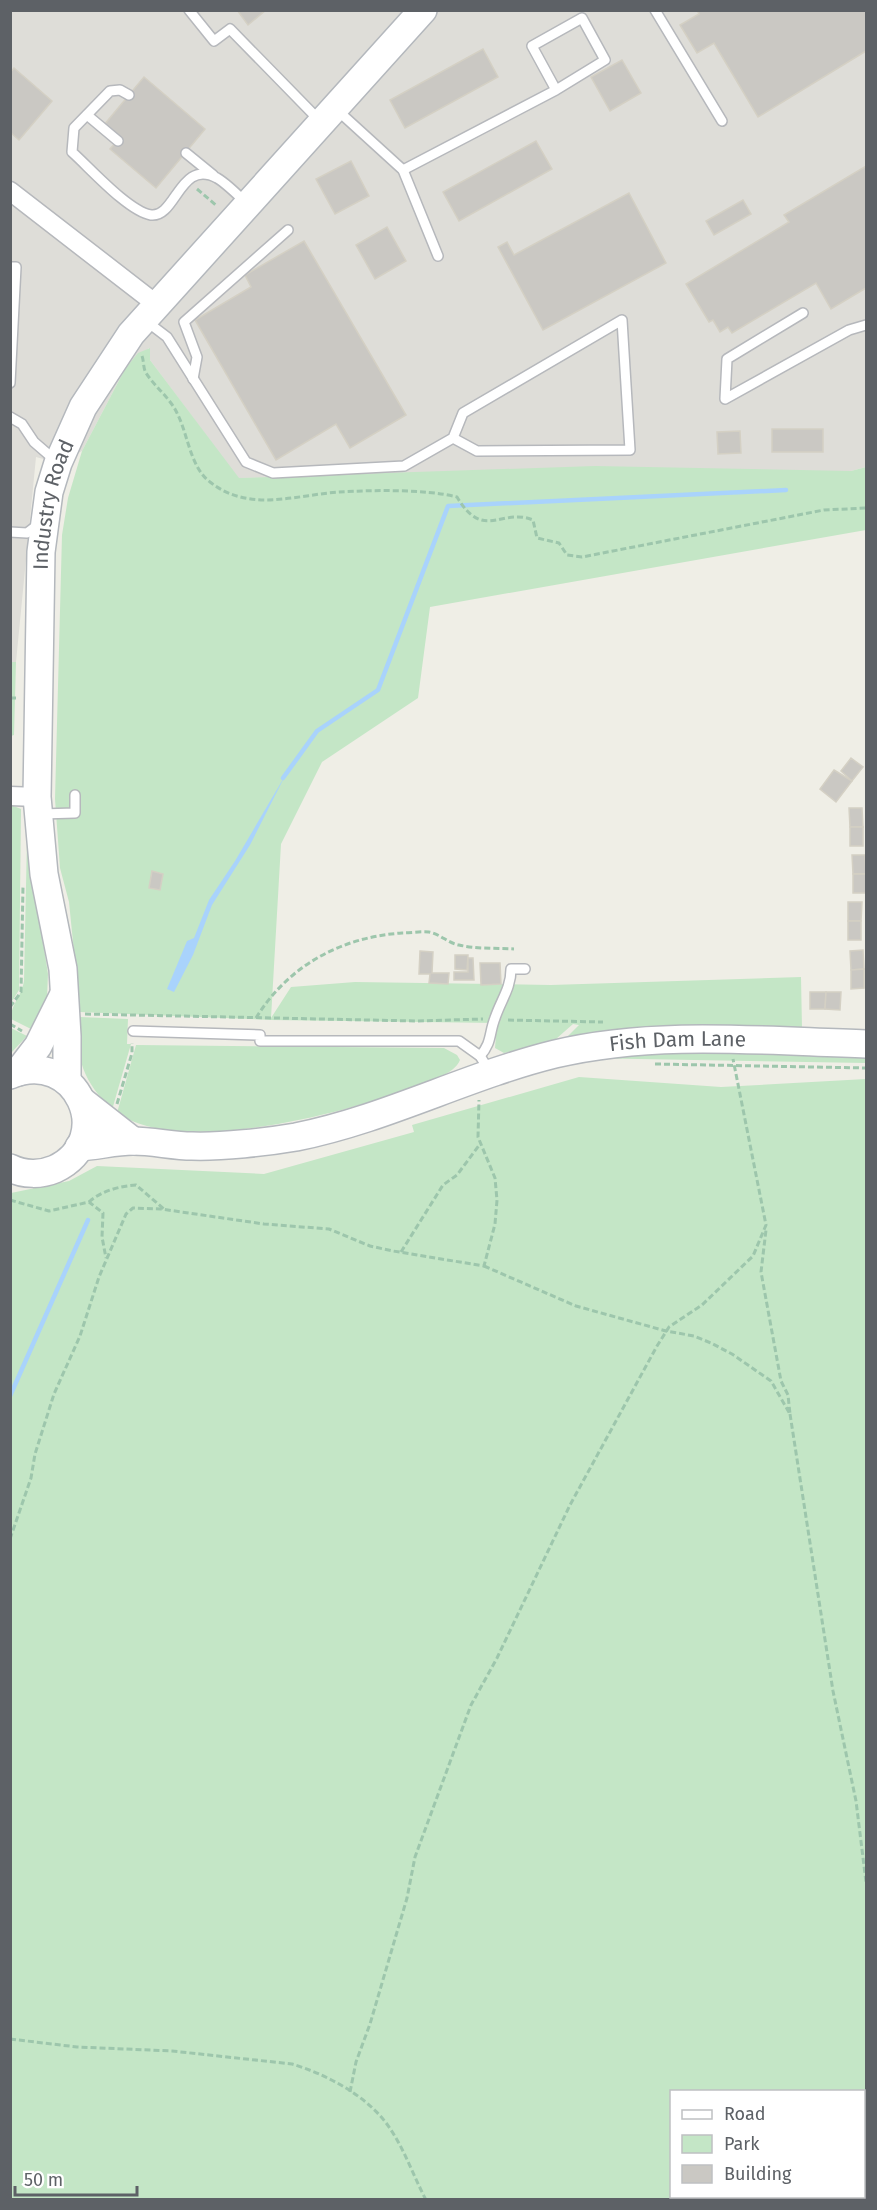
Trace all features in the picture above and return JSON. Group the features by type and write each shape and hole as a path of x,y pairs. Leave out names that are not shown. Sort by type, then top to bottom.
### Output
{"street":[{"name":"Industry Road","path":"79,1147 86,1125 74,1091 64,1005 63,969 29,802 37,535 58,463 83,407 150,311 423,10"},
{"path":"10,191 150,311"},
{"name":"Industry Road","path":"14,1073 38,1046 64,1005"},
{"name":"Fish Dam Lane","path":"79,1147 133,1141 193,1146 295,1137 372,1117 482,1069 557,1054 645,1041 732,1052 867,1044"},
{"path":"14,1073 44,1070 74,1091 133,1141"},
{"path":"15,1173 50,1171 62,1166 79,1147"}],"lane":[{"path":"189,10 214,41 230,29 328,115 403,170 438,256"},
{"path":"655,10 722,120"},
{"path":"403,170 556,90 605,60 582,18 532,46 556,90"},
{"path":"129,95 120,90 110,91 74,128 72,152 135,208 153,215 161,212 187,180 204,174 217,178"},
{"path":"87,115 118,141"},
{"path":"186,153 217,178 240,212"},
{"path":"193,379 197,357 184,322 288,230"},
{"path":"10,267 16,267 10,383"},
{"path":"150,311 246,462 273,473 404,466 453,438 463,413 622,320 630,450 477,451 453,438"},
{"path":"803,313 727,359 725,399 849,330 867,325"},
{"path":"10,417 22,424 34,442 58,463"},
{"path":"10,532 37,535"},
{"path":"29,802 75,813 75,795"},
{"path":"482,1069 490,1044 494,1019 511,983 511,969 525,969"},
{"path":"133,1031 260,1035 260,1041 410,1043 451,1040 467,1045 482,1069"}],"path":[{"path":"187,180 240,212"},
{"path":"457,497 466,512 487,523 526,517 533,520 537,538 559,543 567,555 582,557 824,510 867,508"},
{"path":"10,1007 21,992 23,876"},
{"path":"256,1018 275,992 296,972 317,956 355,940 429,932 463,946 514,949"},
{"path":"64,1005 133,1015 132,1053 114,1114"},
{"path":"652,1064 732,1052 867,1068"},
{"path":"732,1052 766,1225 761,1272 781,1381 788,1395 833,1691 856,1801 867,1882"},
{"path":"482,1069 480,1098 477,1105 480,1116 480,1144 492,1169 497,1193 495,1224 484,1266"},
{"path":"401,1252 443,1185 457,1175 480,1144"},
{"path":"10,1200 49,1211 89,1202 94,1197 117,1187 136,1185 164,1209"},
{"path":"89,1202 103,1213 102,1237 106,1260"},
{"path":"10,1539 31,1478 35,1454 54,1394 83,1329 106,1260 126,1214 133,1208 164,1209 264,1224 329,1229 370,1246 484,1266 576,1306 666,1331 694,1336 732,1354 771,1381 790,1414"},
{"path":"350,2092 356,2062 370,2024 407,1898 415,1857 471,1705 497,1658 570,1505 666,1331 740,1270 753,1256 766,1225"},
{"path":"10,2039 77,2047 172,2051 292,2064 321,2074 364,2102 390,2128 426,2199"}],"shaded area":[{"path":"11,11 866,11 866,467 851,471 238,478 150,360 149,348 125,369 82,451 58,463 36,457 16,662 11,662"}],"green space":[{"path":"150,348 150,360 239,478 595,466 851,471 866,467 866,530 430,607 418,698 322,762 281,844 271,1018 291,987 355,982 551,985 801,977 802,1028 561,1043 579,1025 573,1024 556,1039 504,1053 495,1048 497,1023 271,1020 80,1012 69,902 60,868 55,799 62,535 68,498 82,451 125,369 138,353"},
{"path":"11,662 16,662 14,735 11,736"},
{"path":"11,805 21,809 19,990 11,1003"},
{"path":"27,839 48,974 47,997 35,1031 11,1019 12,1009 24,981"},
{"path":"80,1017 128,1019 127,1044 131,1044 112,1110 94,1089 83,1068 79,1045"},
{"path":"11,1028 27,1036 11,1053"},
{"path":"136,1045 444,1048 457,1055 460,1060 452,1070 440,1077 348,1108 264,1126 221,1131 181,1131 145,1126 117,1113"},
{"path":"699,1052 866,1056 866,1063 582,1058 626,1053"},
{"path":"579,1077 721,1087 866,1079 866,2199 11,2199 11,1193 69,1181 97,1166 264,1174 414,1132 412,1125"}],"water":[{"path":"286,774 250,845 212,905 193,955 174,992 167,989 187,941 194,938 209,900 235,861"}],"building":[{"path":"237,10 266,10 248,25"},
{"path":"697,10 866,10 866,51 758,117 714,43 697,53 680,25 699,14"},
{"path":"483,49 498,77 405,128 390,100"},
{"path":"622,60 641,93 610,111 591,77"},
{"path":"14,68 52,101 19,140 10,132 10,73"},
{"path":"144,77 205,129 156,188 110,149 120,138 104,125"},
{"path":"536,141 552,169 459,221 443,192"},
{"path":"351,161 369,196 335,214 316,179"},
{"path":"866,166 866,288 831,309 816,283 732,333 728,327 720,332 713,320 709,322 686,284 789,222 784,215"},
{"path":"629,193 666,263 543,330 498,247 507,242 514,255"},
{"path":"743,200 751,214 714,235 706,221"},
{"path":"387,227 406,261 375,279 356,245"},
{"path":"304,241 406,415 350,448 336,424 276,460 195,320 251,287 245,275"},
{"path":"772,429 823,429 823,452 772,452"},
{"path":"740,431 741,453 718,454 717,432"},
{"path":"851,758 863,767 852,781 841,771"},
{"path":"834,770 852,781 836,802 820,789"},
{"path":"849,808 862,808 863,827 850,827"},
{"path":"850,827 863,827 863,846 850,846"},
{"path":"852,855 865,855 866,874 853,874"},
{"path":"152,871 163,874 160,890 149,888"},
{"path":"853,874 866,874 866,893 853,893"},
{"path":"848,902 862,902 861,921 848,921"},
{"path":"848,921 861,921 861,940 848,940"},
{"path":"863,950 864,969 851,970 850,951"},
{"path":"420,951 433,952 432,973 449,973 448,984 429,983 430,974 419,974"},
{"path":"455,955 468,955 467,970 455,969"},
{"path":"468,958 473,958 474,980 454,980 454,972 468,972"},
{"path":"480,963 500,963 501,984 481,985"},
{"path":"864,969 864,988 851,989 851,970"},
{"path":"810,992 826,992 825,1009 810,1009"},
{"path":"826,992 841,992 840,1010 825,1009"}],"waterway":[{"path":"283,778 317,731 378,690 448,506 786,490"},
{"path":"10,1396 88,1220"}]}
